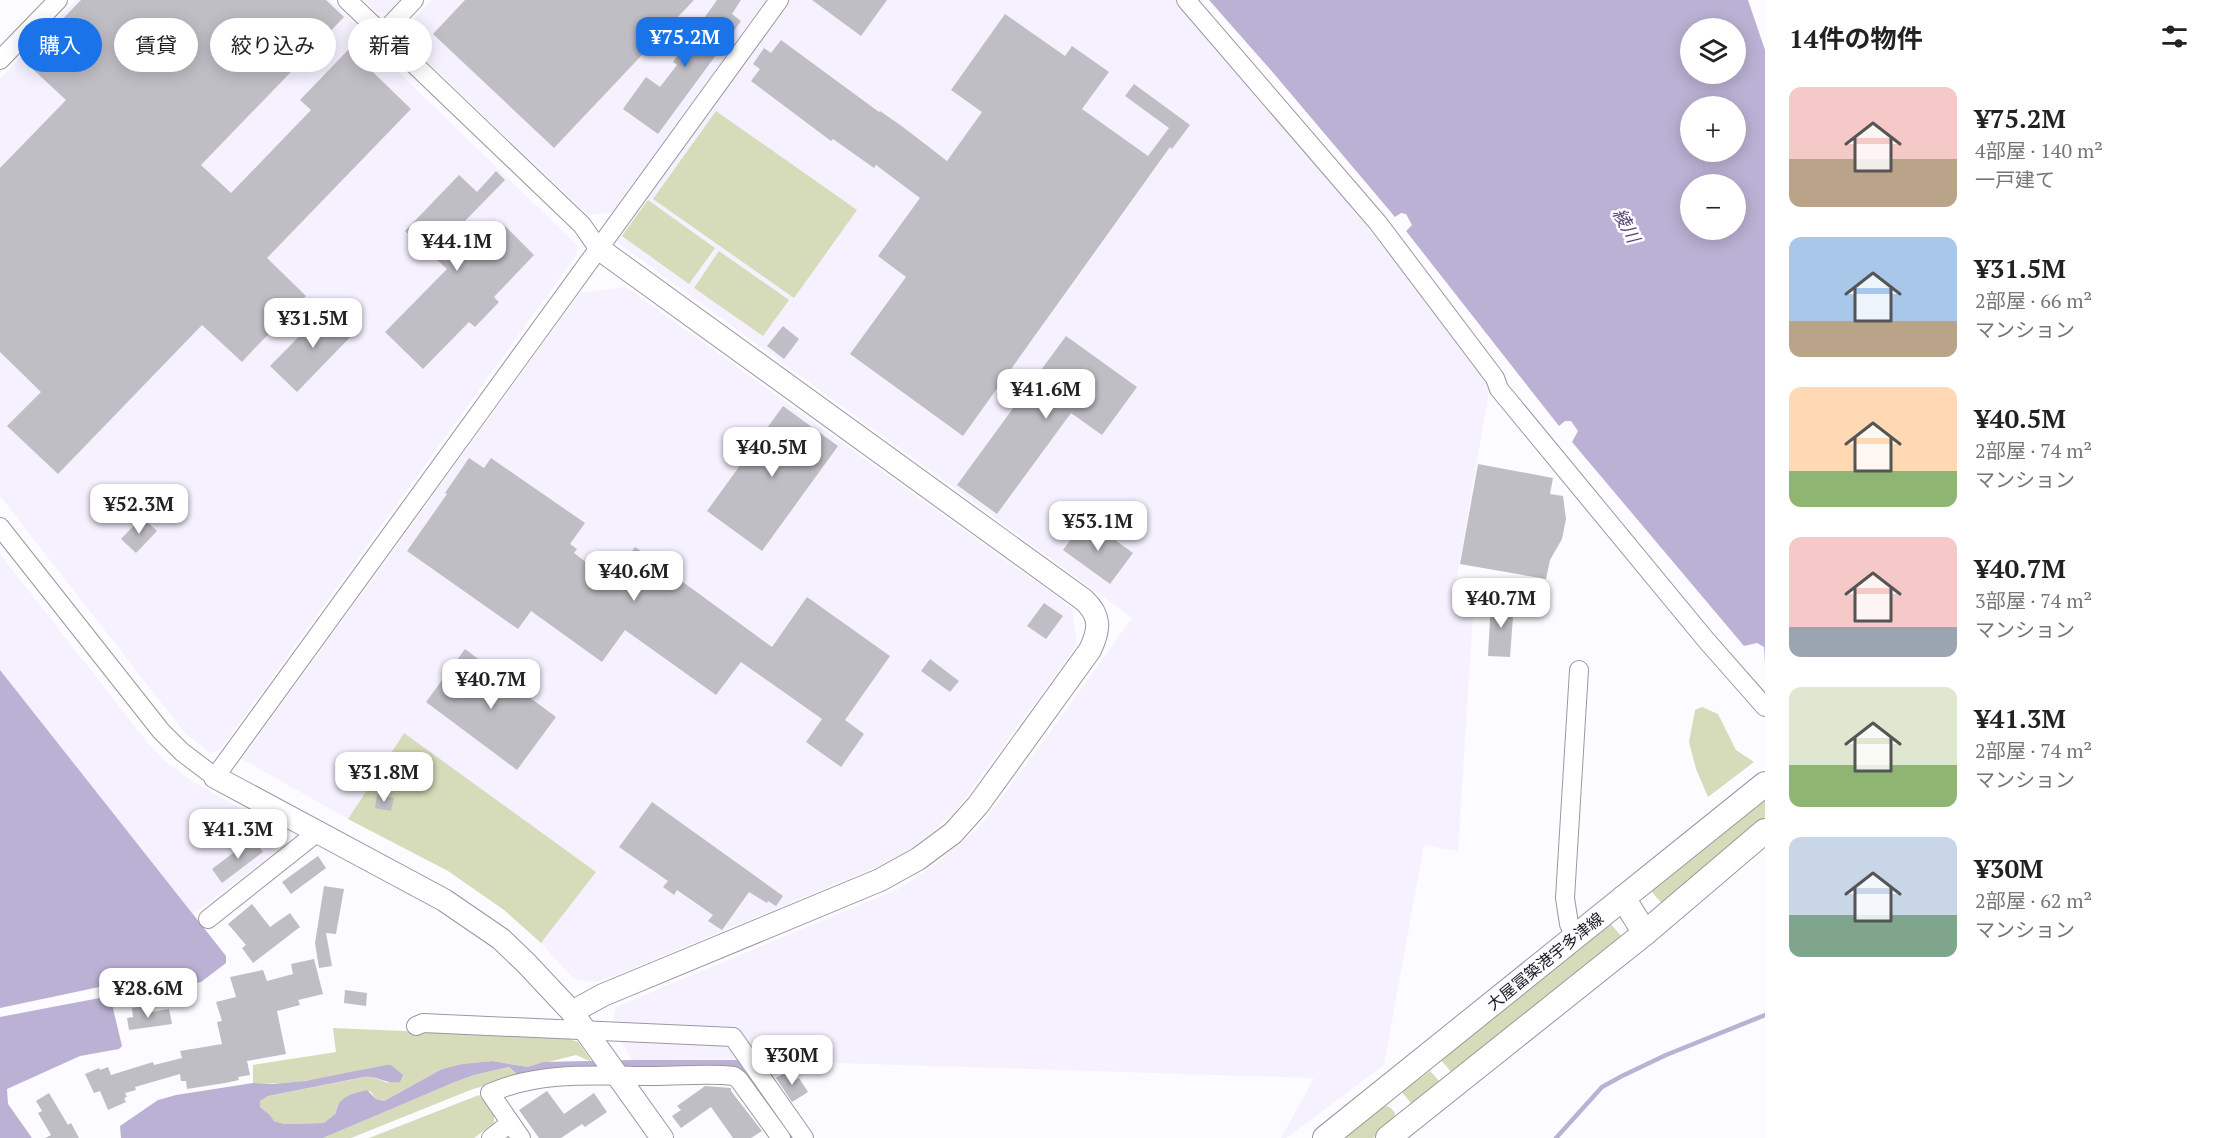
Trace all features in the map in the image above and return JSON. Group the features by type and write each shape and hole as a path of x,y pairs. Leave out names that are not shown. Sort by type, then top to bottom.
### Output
{"main road":[{"name":"大屋冨築港宇多津線","path":"1325,1138 1765,784"},
{"path":"1388,1138 1645,933 1765,831"},
{"path":"1623,898 1645,933"},
{"path":"1387,1090 1411,1120"}],"street":[{"path":"0,60 58,0"},
{"path":"347,0 366,18"},
{"path":"397,18 414,0"},
{"path":"215,777 779,0"},
{"path":"1186,0 1378,224 1495,378 1499,389 1706,640 1765,707"},
{"path":"422,72 582,225 598,248 1084,600 1093,608 1097,617 1097,629 1090,650 978,805 953,833 918,860 880,880 603,995 578,1022"},
{"path":"0,527 161,731 182,752 215,777 444,900 501,939 527,964 578,1022 662,1138"},
{"path":"1575,937 1569,924 1564,898 1579,670"},
{"path":"208,919 319,831"},
{"path":"416,1026 423,1023 578,1022 733,1037 804,1138"},
{"path":"521,1138 490,1093 522,1083 547,1079 616,1075 734,1076 782,1138"},
{"path":"491,1138 510,1123"}],"shaded area":[{"path":"76,0 330,0 349,18 348,72 398,72 577,245 577,254 220,750 210,753 185,733 0,496 0,79 18,60 18,72 102,72 102,18 59,18"},
{"path":"364,0 402,0 390,13 376,12"},
{"path":"432,0 771,0 616,212 588,215 432,66 432,18 415,18"},
{"path":"787,0 1176,0 1249,81 1491,380 1456,582 1475,584 1458,851 1424,845 1384,1065 1286,1138 1281,1138 1314,1078 807,1062 778,1059 632,1060 612,1025 616,1007 900,888 931,868 980,826 1132,618 617,242 617,235"},
{"path":"626,287 1072,608 1077,645 958,808 910,849 881,865 607,979 594,982 574,979 541,943 596,872 403,734 348,819 242,759 580,293"},
{"path":"0,554 147,742 166,762 190,780 282,832 282,847 193,914 0,670"}],"green space":[{"path":"716,111 857,210 794,298 653,199"},
{"path":"648,200 715,248 689,284 622,236"},
{"path":"719,251 789,300 763,336 694,288"},
{"path":"1702,707 1718,714 1736,750 1754,762 1708,797 1696,769 1689,742 1695,710"},
{"path":"404,733 596,872 541,943 504,910 448,871 348,819"},
{"path":"1765,797 1765,822 1664,906 1651,891"},
{"path":"1610,923 1623,938 1453,1074 1441,1060"},
{"path":"333,1028 566,1038 578,1042 592,1062 576,1055 528,1067 492,1061 462,1064 442,1069 384,1101 376,1099 370,1091 337,1106 336,1113 324,1123 284,1124 274,1121 260,1107 260,1101 268,1096 370,1076 388,1083 386,1065 303,1081 253,1083 253,1065 336,1052"},
{"path":"509,1067 519,1076 473,1089 351,1138 323,1138 455,1082"},
{"path":"1430,1071 1441,1083 1413,1106 1402,1092"},
{"path":"479,1095 494,1116 494,1123 474,1138 369,1138"},
{"path":"1386,1106 1395,1113 1394,1121 1373,1138 1343,1138 1382,1107"}],"water":[{"name":"綾川","path":"1209,0 1748,0 1765,50 1765,664 1764,647 1757,643 1744,646 1572,442 1578,431 1571,421 1565,421 1559,426 1406,231 1412,225 1406,214 1401,213 1395,217"},
{"path":"0,670 226,956 226,963 201,982 125,997 119,993 118,983 0,1008"},
{"path":"110,996 122,1046 119,1049 80,1056 7,1089 8,1104 32,1138 0,1138 0,1017"},
{"path":"741,1060 797,1138 790,1138 745,1076 519,1076 509,1067 455,1082 323,1138 121,1138 120,1126 158,1100 253,1083 305,1081 386,1065 391,1065 403,1075 400,1082 364,1077 268,1096 260,1101 260,1107 274,1121 284,1124 324,1123 336,1113 343,1099 351,1095 367,1090 376,1099 384,1101 442,1069 462,1064 492,1061 528,1067 544,1062"}],"building":[{"path":"81,0 326,0 344,17 336,25 336,18 210,18 210,72 291,72 201,165 231,193 311,110 300,100 327,72 336,72 336,63 348,50 348,72 373,72 411,109 267,258 306,296 242,362 202,325 58,474 7,426 41,392 0,352 0,168 66,100 36,72 102,72 102,18 64,18"},
{"path":"465,0 694,0 554,148 433,34"},
{"path":"717,0 741,0 732,14 741,21 658,134 623,109 646,77 660,87 677,65 673,62"},
{"path":"812,0 887,0 861,36"},
{"path":"1005,14 1065,56 1072,46 1109,72 1082,109 1148,156 1169,128 1125,96 1134,84 1190,125 1172,149 1170,147 963,436 850,354 906,277 878,256 920,198 876,165 874,168 833,139 831,141 751,81 760,69 753,64 764,48 771,53 781,40 947,161 982,112 951,90"},
{"path":"496,171 505,180 462,224 484,247 505,226 534,255 494,297 499,302 475,327 469,322 423,369 385,332 447,269 405,231 459,175 477,192"},
{"path":"330,305 356,331 297,392 270,366"},
{"path":"783,326 799,339 784,359 767,346"},
{"path":"1066,336 1137,387 1102,435 1071,413 997,514 957,485"},
{"path":"783,406 838,446 762,551 707,511"},
{"path":"469,458 484,468 491,458 585,523 570,544 577,549 574,553 611,581 635,547 772,647 807,597 890,656 845,720 864,734 841,767 806,742 822,719 741,662 716,695 625,630 602,662 531,611 518,629 407,551"},
{"path":"1478,464 1553,478 1550,494 1563,496 1566,519 1562,539 1550,560 1546,579 1460,564"},
{"path":"142,517 157,531 136,553 121,539"},
{"path":"1086,519 1133,553 1110,584 1063,550"},
{"path":"1491,602 1514,603 1510,657 1488,656"},
{"path":"1044,603 1063,616 1046,639 1027,626"},
{"path":"465,649 556,717 517,770 426,702"},
{"path":"930,659 959,681 950,692 921,671"},
{"path":"377,795 394,798 391,811 375,808"},
{"path":"652,802 783,896 776,906 749,892 722,930 708,921 713,915 677,890 674,895 663,887 668,881 619,847"},
{"path":"253,838 263,852 222,883 212,869"},
{"path":"318,856 326,868 291,894 282,882"},
{"path":"324,886 344,889 336,934 326,933 332,966 319,968 315,943"},
{"path":"252,904 270,927 290,913 300,927 253,963 242,948 246,945 228,924"},
{"path":"314,959 323,994 298,1000 300,1005 277,1011 286,1054 247,1061 250,1075 238,1077 239,1080 187,1089 186,1081 181,1081 180,1074 135,1087 136,1090 125,1093 126,1102 108,1110 100,1091 94,1093 85,1074 99,1068 100,1070 108,1067 111,1075 153,1062 154,1065 182,1058 180,1051 222,1044 217,1022 222,1021 216,1002 236,997 230,977 263,970 267,981 293,974 291,964"},
{"path":"345,990 367,993 366,1006 344,1003"},
{"path":"144,1006 146,1013 169,1009 172,1024 129,1030 127,1018 133,1017 132,1008"},
{"path":"788,1071 794,1081 799,1078 808,1092 792,1102 776,1078"},
{"path":"705,1086 731,1088 762,1131 751,1138 733,1138 711,1107 681,1128 672,1116 681,1110 677,1106"},
{"path":"547,1091 564,1114 594,1093 607,1112 585,1127 582,1124 561,1138 539,1138 519,1110"},
{"path":"49,1093 68,1125 71,1123 79,1138 45,1138 51,1135 38,1113 42,1111 36,1101"}],"waterway":[{"path":"1556,1138 1602,1087 1666,1055 1765,1015"}]}
